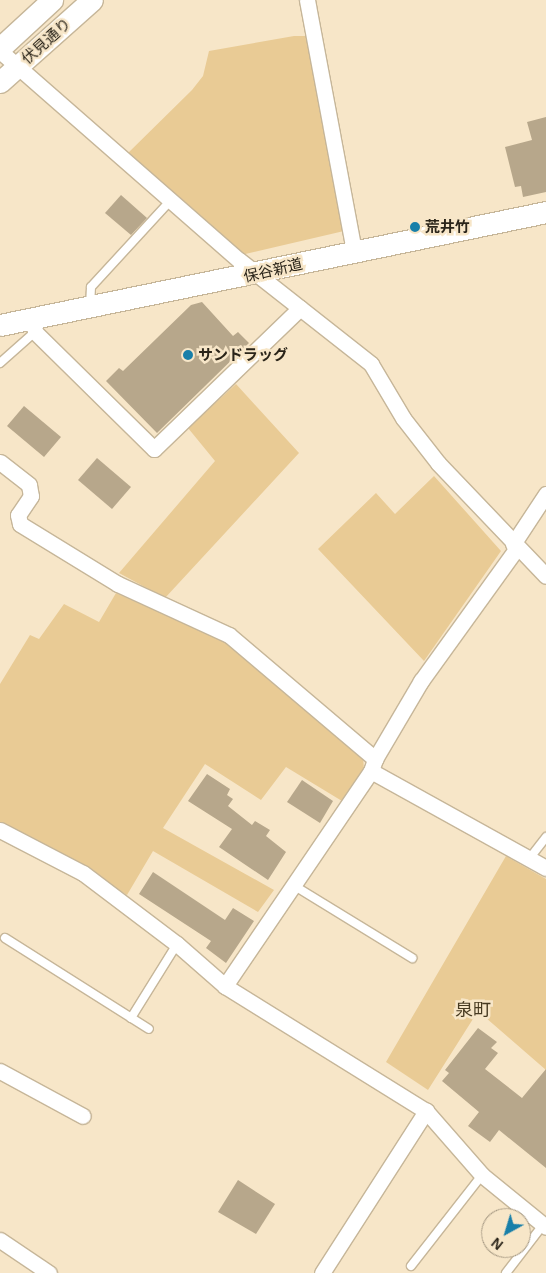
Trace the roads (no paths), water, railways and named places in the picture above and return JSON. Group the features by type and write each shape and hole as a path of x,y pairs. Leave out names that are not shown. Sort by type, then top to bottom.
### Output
{"main road":[{"name":"伏見通り","path":"0,49 52,0"},
{"name":"伏見通り","path":"0,82 92,0"},
{"name":"保谷新道","path":"0,325 34,326 90,308 546,212"}],"street":[{"path":"307,0 354,251"},
{"path":"0,49 170,201 256,274 371,364 403,418 438,463 515,546 546,576"},
{"path":"34,326 154,449 300,308"},
{"path":"2,469 28,484 32,496 18,515 20,524 118,584 229,635 373,765 546,868"},
{"path":"225,986 373,765 421,681 515,546 546,494"},
{"path":"0,830 84,873 177,944 225,986 426,1111 482,1174 544,1226"},
{"path":"0,1071 83,1116"},
{"path":"322,1273 426,1111"},
{"path":"2,1245 49,1273"}],"lane":[{"path":"90,308 91,287 170,201"},
{"path":"0,363 34,326"},
{"path":"529,859 546,837"},
{"path":"293,886 412,958"},
{"path":"5,938 149,1029"},
{"path":"131,1018 177,944"},
{"path":"411,1266 482,1174"},
{"path":"506,1273 544,1226"}],"place":[{"name":"荒井竹","path":"415,227"},
{"name":"サンドラッグ","path":"188,355"}],"district":[{"name":"泉町","path":"473,1010"}]}
